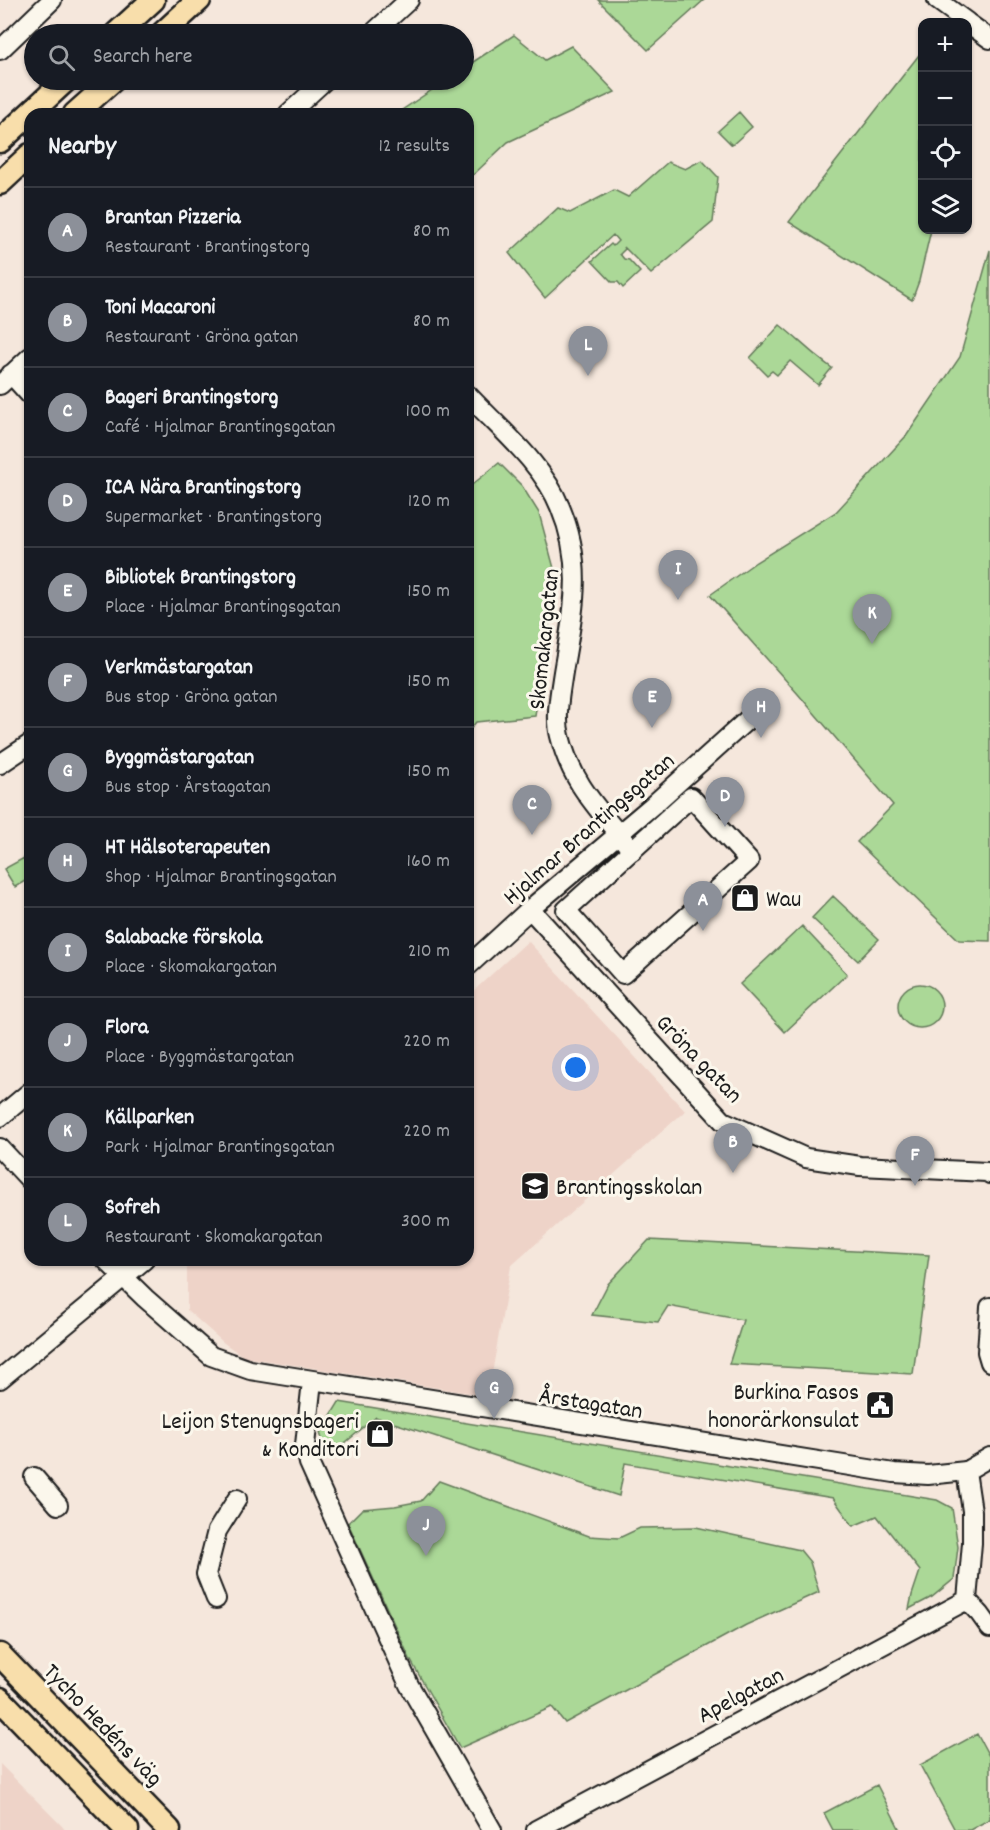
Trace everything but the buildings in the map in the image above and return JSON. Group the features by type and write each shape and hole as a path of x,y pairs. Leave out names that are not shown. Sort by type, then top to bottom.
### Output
{"main road":[{"path":"127,24 153,0"},
{"path":"173,24 199,0"},
{"path":"36,108 55,90"},
{"path":"82,108 101,90"},
{"path":"0,141 24,119"},
{"path":"0,183 24,161"},
{"name":"Tycho Hedéns väg","path":"0,1655 169,1830"},
{"path":"0,1699 127,1830"}],"street":[{"path":"27,24 52,0"},
{"path":"383,24 409,0"},
{"path":"937,0 962,18"},
{"path":"972,26 990,39"},
{"path":"0,50 24,27"},
{"path":"295,108 314,90"},
{"path":"24,362 6,379 24,391"},
{"name":"Skomakargatan","path":"474,401 541,474 561,508 574,552 576,595 561,684 559,734 574,775 597,810 632,850"},
{"name":"Hjalmar Brantingsgatan","path":"474,960 766,704"},
{"path":"0,764 24,748"},
{"path":"691,797 749,861 623,974 566,910 632,850 691,797"},
{"name":"Gröna gatan","path":"530,909 723,1121 806,1158 860,1166 988,1173"},
{"path":"0,1117 24,1097"},
{"path":"0,1148 24,1174"},
{"name":"Årstagatan","path":"112,1266 211,1356 230,1365 250,1370 894,1473 928,1475 966,1471"},
{"path":"0,1379 137,1266"},
{"path":"990,1307 987,1352 990,1362"},
{"path":"312,1381 305,1446 309,1463 409,1685 492,1830"},
{"path":"990,1457 966,1471 972,1511 967,1600 990,1628"},
{"path":"34,1477 58,1505"},
{"path":"216,1599 206,1574 218,1531 237,1499"},
{"name":"Apelgatan","path":"536,1830 967,1600"}],"shaded area":[{"name":"Brantingsskolan","path":"528,941 685,1111 511,1266 488,1396 244,1357 224,1343 187,1310 187,1266 474,1266 474,990"},
{"path":"0,1764 61,1825 65,1830 0,1830"}],"green space":[{"path":"598,0 704,0 648,50"},
{"path":"514,35 545,60 571,46 615,92 508,142 474,174 474,108 405,108 432,90 474,90 474,61"},
{"path":"918,56 918,234 930,234 912,300 789,222"},
{"path":"739,112 752,127 732,145 718,131"},
{"path":"702,160 718,177 713,222 651,274 624,247 625,249 620,254 640,272 623,288 618,282 612,282 592,261 611,244 613,246 618,241 613,235 545,298 509,253 558,208 570,213 614,190 628,197 668,162 685,169"},
{"path":"990,250 990,941 959,940 857,842 893,805 710,595 756,562 836,512 907,435 960,357"},
{"path":"780,325 832,368 818,385 790,361 777,375 772,371 767,375 750,358"},
{"path":"499,463 522,486 539,513 555,572 554,594 535,716 476,722 474,724 474,483"},
{"path":"24,858 24,882 15,887 4,869"},
{"path":"833,896 879,939 858,961 812,918"},
{"path":"802,926 847,974 785,1032 740,984"},
{"path":"920,984 929,985 936,990 941,997 941,1015 936,1022 929,1027 920,1028 911,1027 904,1022 899,1015 898,1006 899,997 904,990 911,985"},
{"path":"649,1240 929,1255 913,1374 729,1364 743,1320 668,1306 658,1322 592,1315 608,1284"},
{"path":"339,1402 937,1500 952,1508 958,1547 954,1579 932,1597 909,1609 920,1571 877,1516 853,1526 833,1498 625,1463 619,1496 376,1417 328,1457 320,1433"},
{"path":"439,1481 589,1536 619,1538 640,1528 696,1527 800,1550 810,1562 819,1592 746,1625 565,1723 552,1707 460,1748 410,1659 348,1523 362,1509 421,1501"},
{"path":"977,1734 990,1758 990,1819 970,1830 955,1830 920,1765"},
{"path":"877,1785 900,1830 833,1830 824,1813"}],"place":[{"name":"Sofreh","path":"588,376"},
{"name":"Salabacke förskola","path":"678,600"},
{"name":"Källparken","path":"872,644"},
{"name":"Bibliotek Brantingstorg","path":"652,728"},
{"name":"HT Hälsoterapeuten","path":"761,738"},
{"name":"ICA Nära Brantingstorg","path":"725,827"},
{"name":"Bageri Brantingstorg","path":"532,835"},
{"name":"Wau","path":"745,898"},
{"name":"Brantan Pizzeria","path":"703,931"},
{"name":"Toni Macaroni","path":"733,1173"},
{"name":"Brantingsskolan","path":"535,1186"},
{"name":"Verkmästargatan","path":"915,1186"},
{"name":"Burkina Fasos honorärkonsulat","path":"880,1405"},
{"name":"Byggmästargatan","path":"494,1419"},
{"name":"Leijon Stenugnsbageri & Konditori","path":"380,1434"},
{"name":"Flora","path":"426,1556"}]}
